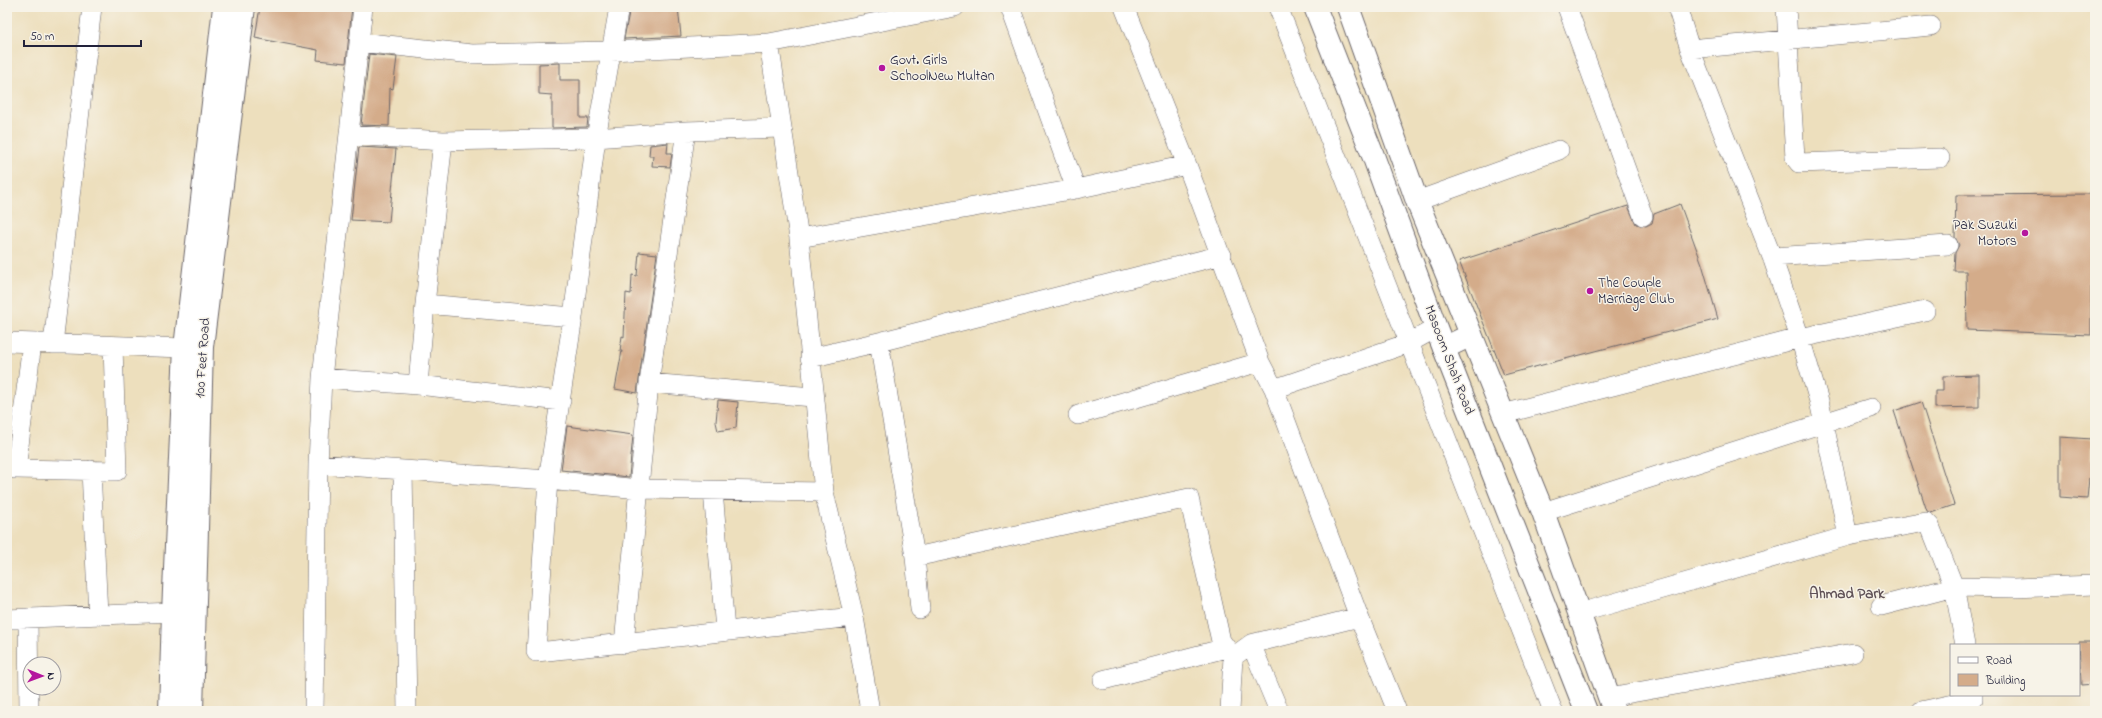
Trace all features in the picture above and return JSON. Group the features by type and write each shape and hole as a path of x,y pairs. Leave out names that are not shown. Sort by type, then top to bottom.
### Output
{"main road":[{"name":"100 Feet Road","path":"170,711 172,612 185,348 224,7"},
{"name":"100 Feet Road","path":"192,711 202,347 244,7"},
{"name":"Masoom Shah Road","path":"1315,7 1374,158 1440,338 1586,711"},
{"name":"Masoom Shah Road","path":"1348,7 1417,201 1543,512 1611,704"},
{"path":"1440,338 1471,335"}],"street":[{"path":"53,344 92,7"},
{"path":"314,711 318,464 322,378 363,7"},
{"path":"619,7 596,138 573,317 548,480 536,652 624,644 725,630 854,617"},
{"path":"359,42 472,54 611,51 769,43 955,7"},
{"path":"1010,7 1076,189"},
{"path":"1124,7 1222,255 1260,362 1274,389 1358,617 1397,711"},
{"path":"1278,7 1553,711"},
{"path":"1567,7 1642,216"},
{"path":"1677,7 1690,49 1772,257 1800,338 1824,423 1848,536"},
{"path":"1786,7 1795,158 1799,163 1940,158"},
{"path":"1690,49 1931,26"},
{"path":"769,43 799,238 813,397 824,492 854,617 870,711"},
{"path":"350,135 443,141 596,138 686,131 781,128"},
{"path":"624,644 649,383 686,131"},
{"path":"418,385 425,304 443,141"},
{"path":"1417,201 1559,150"},
{"path":"799,238 1076,189 1187,165"},
{"path":"1772,257 1948,245"},
{"path":"810,358 879,342 1222,255"},
{"path":"425,304 573,317"},
{"path":"1503,414 1800,338 1925,311"},
{"path":"1274,389 1410,343 1440,338"},
{"path":"7,342 185,348"},
{"path":"879,342 915,557 920,609"},
{"path":"32,343 12,469 117,471 113,346"},
{"path":"1078,415 1260,362"},
{"path":"322,378 418,385 561,401"},
{"path":"649,383 813,397"},
{"path":"1543,512 1870,408"},
{"path":"318,464 548,480 639,489 824,492"},
{"path":"92,470 98,615"},
{"path":"403,470 407,711"},
{"path":"713,491 725,630"},
{"path":"915,557 1189,498 1221,641 1229,652 1230,711"},
{"path":"1579,613 1848,536 1926,522 1930,526 1954,587 1965,644"},
{"path":"1881,606 1954,587 2014,588 2095,585"},
{"path":"7,619 172,612"},
{"path":"1103,680 1229,652 1252,644 1358,617"},
{"path":"28,618 29,711"},
{"path":"1252,644 1279,711"},
{"path":"1611,704 1852,653"},
{"path":"1921,711 1968,701 1973,699 1973,696"}],"building":[{"path":"260,7 352,7 346,63 317,60 318,50 255,38"},
{"path":"630,7 678,7 681,36 624,39"},
{"path":"369,54 397,57 393,89 390,88 389,126 361,125"},
{"path":"560,63 560,80 580,80 580,118 588,118 587,127 552,128 552,95 539,94 539,64"},
{"path":"668,143 667,153 672,153 670,167 652,166 653,156 649,156 650,145"},
{"path":"359,147 396,149 389,222 351,220"},
{"path":"2095,194 2095,275 2091,274 2091,335 1967,330 1966,271 1954,271 1955,253 1959,245 1955,237 1956,195"},
{"name":"The Couple Marriage Club","path":"1680,204 1702,264 1718,319 1504,375 1459,261 1628,206 1636,224 1646,226 1652,223 1654,214"},
{"path":"639,252 657,254 637,393 615,389 622,351 620,351 622,336 624,337 626,293 631,294 632,275 637,276"},
{"path":"1979,375 1979,407 1935,408 1935,391 1943,391 1943,376"},
{"path":"718,400 738,402 736,428 718,431 716,422"},
{"path":"1921,402 1954,505 1931,513 1927,511 1894,411"},
{"path":"567,426 633,435 629,477 561,470"},
{"path":"2060,437 2092,439 2092,459 2095,460 2093,481 2089,478 2087,499 2060,497"},
{"path":"2079,642 2095,642 2095,684 2081,685"}],"place":[{"name":"Govt. Girls SchoolNew Multan","path":"882,68"},
{"name":"Pak Suzuki Motors","path":"2025,233"},
{"name":"The Couple Marriage Club","path":"1590,291"}],"district":[{"name":"Ahmad Park","path":"1847,594"}]}
